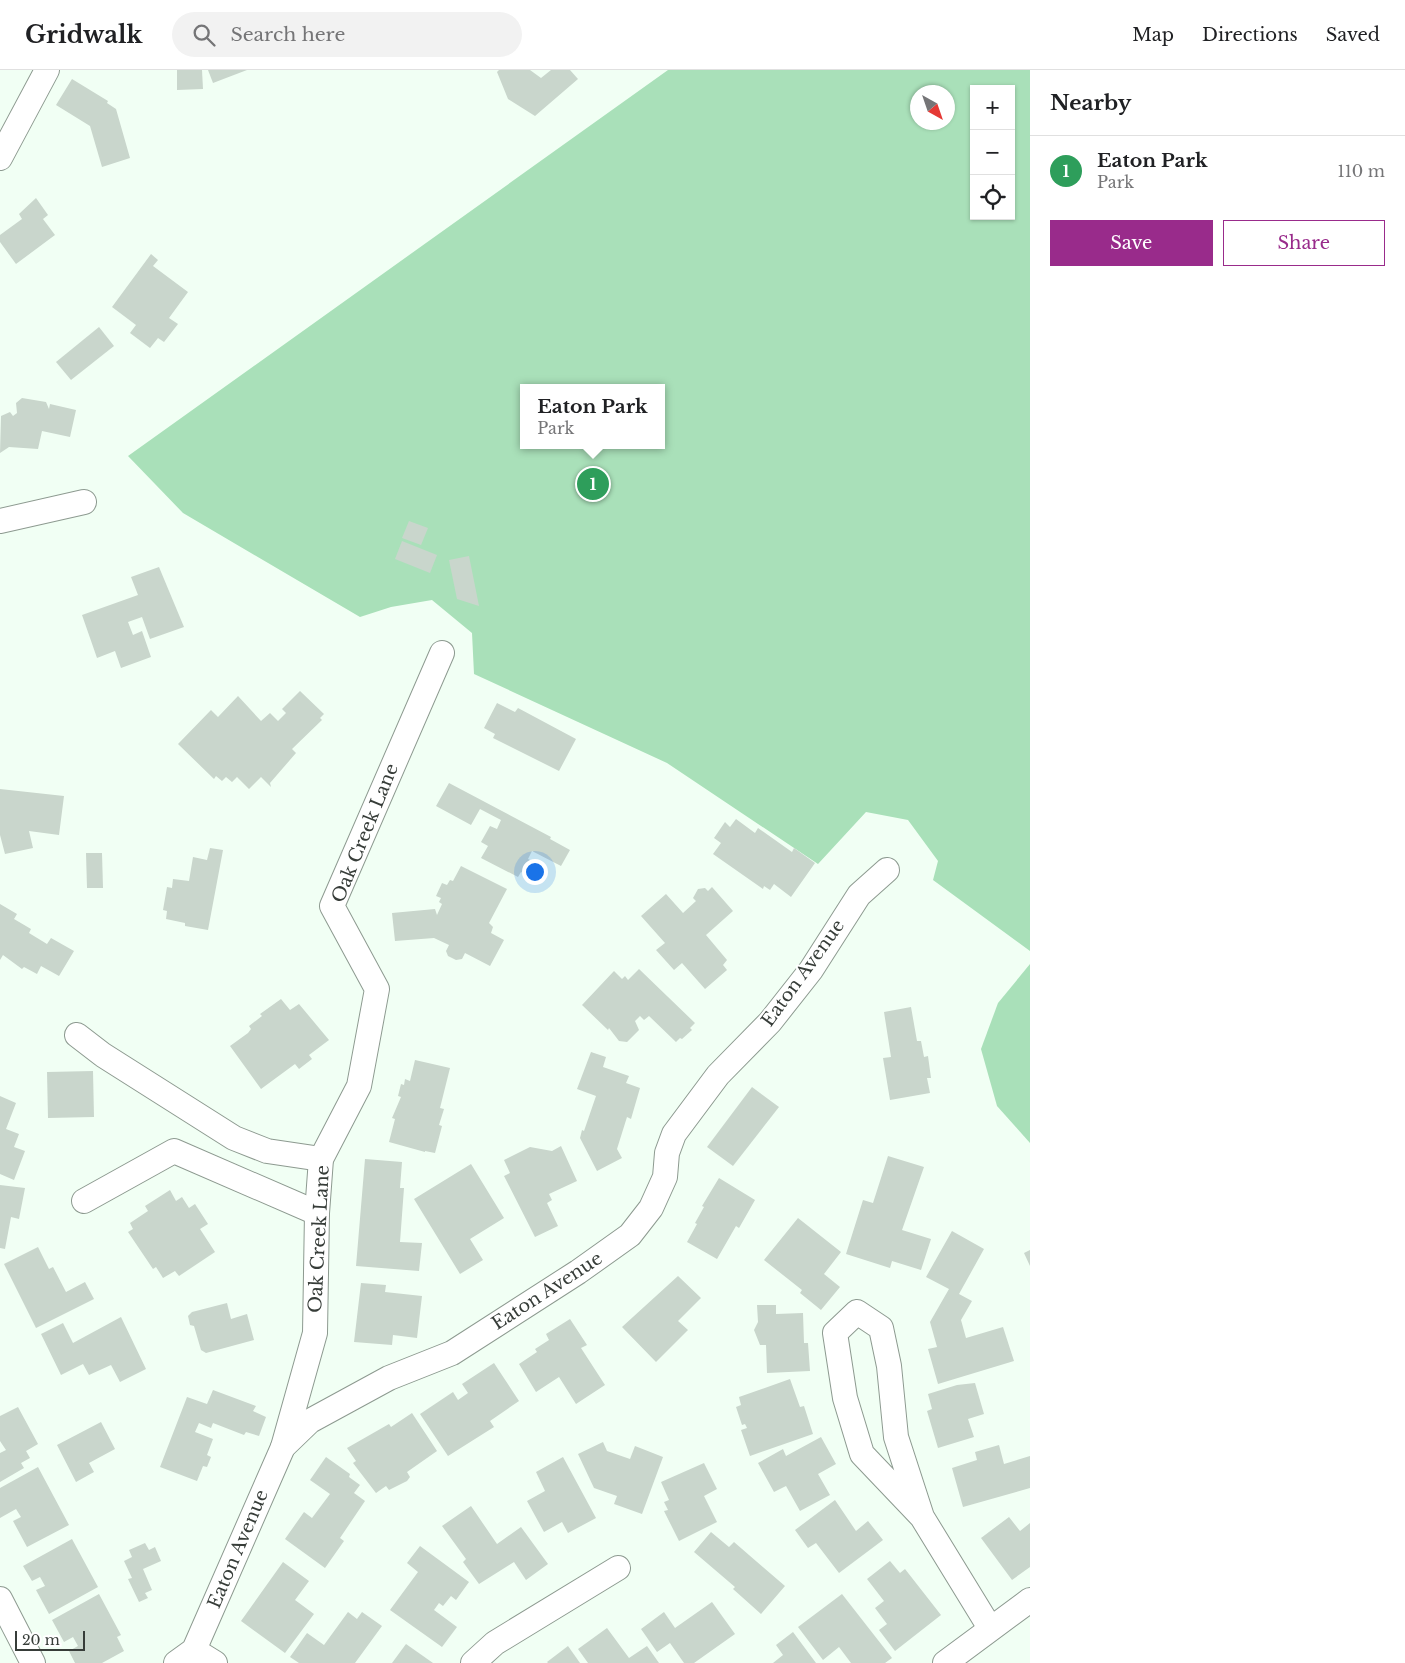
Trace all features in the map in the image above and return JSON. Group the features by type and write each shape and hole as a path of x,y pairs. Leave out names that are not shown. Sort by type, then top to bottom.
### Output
{"street":[{"path":"0,158 47,70"},
{"path":"0,521 84,502"},
{"name":"Oak Creek Lane","path":"283,1447 314,1333 317,1213 321,1159 359,1086 377,988 332,906 442,652"},
{"name":"Eaton Avenue","path":"185,1657 283,1447 310,1421 389,1378 452,1352 578,1272 630,1235 651,1208 658,1193 665,1177 668,1153 679,1127 718,1075 770,1022 810,970 859,895 887,870"},
{"path":"77,1035 103,1055 234,1138 267,1150 321,1159"},
{"path":"84,1202 174,1151 317,1213"},
{"path":"922,1517 896,1436 889,1366 881,1328 857,1312 835,1333 844,1398 862,1454 922,1517 990,1628"},
{"path":"473,1663 495,1644 618,1568"},
{"path":"0,1600 33,1663"},
{"path":"945,1663 1030,1600"},
{"path":"185,1657 215,1663"}],"green space":[{"path":"668,70 1030,70 1030,951 933,880 938,861 908,820 866,812 818,864 667,763 474,674 472,633 432,600 391,607 360,617 183,513 128,456"},
{"path":"1030,964 1030,1143 997,1106 981,1049 998,1003"}],"building":[{"path":"177,70 202,70 203,89 177,90"},
{"path":"208,70 247,70 213,83"},
{"path":"499,70 530,70 541,78 551,70 570,70 578,79 535,116 508,99 497,72"},
{"path":"72,79 108,101 107,103 116,109 130,158 102,167 90,126 56,105"},
{"path":"36,198 48,215 43,219 55,235 16,264 0,242 0,235 22,219 19,214"},
{"path":"151,254 158,260 153,266 188,292 169,318 178,324 164,342 158,338 150,348 130,333 136,325 112,307"},
{"path":"99,327 114,346 71,380 56,362"},
{"path":"22,398 46,402 49,409 50,404 76,410 70,437 42,431 38,449 9,447 0,453 1,416 10,412 13,416 17,413 16,403"},
{"path":"409,521 428,528 421,545 402,538"},
{"path":"402,541 437,555 430,573 395,559"},
{"path":"469,556 479,606 457,599 449,560"},
{"path":"159,567 184,627 150,639 142,617 128,622 133,635 142,631 151,657 121,668 115,651 97,658 82,615 138,595 131,577"},
{"path":"300,691 324,714 320,718 322,720 292,749 296,753 270,783 271,787 261,777 249,789 237,777 232,782 226,777 222,781 216,776 214,779 178,744 211,710 218,717 238,696 261,721 270,713 278,721 286,713 282,709"},
{"path":"497,703 515,712 518,708 576,739 559,771 493,738 495,734 484,728"},
{"path":"449,783 551,837 550,839 570,850 561,866 532,851 528,859 532,861 525,874 521,872 518,877 481,858 488,846 481,842 490,826 497,829 501,820 480,809 471,825 436,806"},
{"path":"0,789 64,796 59,835 29,831 33,848 5,854 0,835"},
{"path":"736,819 755,833 758,828 792,852 794,848 815,863 791,897 774,884 770,890 764,886 763,889 713,854 721,843 714,838 725,822 730,827"},
{"path":"210,848 223,850 208,930 185,926 185,923 166,919 167,911 163,910 167,887 172,888 173,879 189,881 193,857 207,860"},
{"path":"86,853 102,853 103,888 87,888"},
{"path":"461,866 507,889 489,923 493,927 491,933 504,940 490,966 465,953 462,959 456,960 448,956 446,951 449,945 434,938 395,941 392,913 435,909 437,915 442,904 439,902 441,898 436,896 442,883 447,885 450,880 453,881"},
{"path":"712,887 733,911 706,935 727,960 723,965 727,970 705,989 682,963 674,970 656,950 665,943 641,916 666,894 683,913 696,901 693,898 698,889 705,888 708,891"},
{"path":"0,904 17,914 14,919 31,929 29,933 47,944 51,938 74,951 59,976 41,966 37,974 24,967 22,969 3,955 0,960"},
{"path":"639,969 695,1023 690,1028 692,1030 682,1039 680,1038 676,1042 649,1016 644,1020 640,1016 635,1021 639,1030 627,1042 619,1041 609,1028 608,1030 582,1005 614,971 622,979 625,976 628,980"},
{"path":"281,999 290,1010 299,1004 329,1040 309,1055 312,1059 299,1069 295,1064 261,1089 230,1046 248,1033 251,1029 249,1026 262,1016 260,1014"},
{"path":"911,1007 917,1041 921,1041 924,1057 928,1056 931,1078 927,1078 930,1093 890,1100 883,1058 891,1057 884,1012"},
{"path":"591,1052 606,1057 603,1067 629,1076 626,1083 640,1088 631,1119 627,1117 617,1149 622,1158 597,1171 580,1138 596,1096 577,1089"},
{"path":"415,1060 450,1068 440,1108 444,1109 439,1125 442,1126 435,1153 389,1142 395,1119 392,1118 401,1097 398,1096 401,1084 404,1085 405,1079 410,1081"},
{"path":"93,1071 94,1117 48,1118 47,1072"},
{"path":"752,1087 779,1107 733,1166 707,1147"},
{"path":"0,1096 16,1103 6,1129 19,1134 14,1147 25,1151 14,1180 0,1174"},
{"path":"561,1146 577,1181 549,1194 552,1200 547,1203 558,1226 535,1237 504,1176 510,1173 504,1160 530,1147 552,1151"},
{"path":"888,1156 924,1167 902,1230 931,1239 921,1270 892,1261 890,1268 846,1254 863,1200 873,1203"},
{"path":"365,1159 402,1162 400,1188 404,1188 400,1242 422,1243 419,1271 356,1266"},
{"path":"471,1164 504,1218 470,1239 483,1260 460,1274 414,1199"},
{"path":"719,1178 755,1200 739,1228 736,1226 717,1259 687,1242 697,1224 695,1223 704,1207 702,1206"},
{"path":"0,1185 25,1188 19,1219 11,1217 5,1249 0,1248"},
{"path":"170,1190 176,1201 182,1197 189,1208 195,1204 208,1224 200,1229 215,1252 179,1276 175,1271 163,1278 156,1267 153,1269 128,1232 133,1229 130,1223 148,1211 145,1206"},
{"path":"798,1218 841,1252 824,1274 840,1287 821,1310 800,1293 802,1290 764,1260"},
{"path":"952,1231 984,1249 959,1294 972,1301 961,1320 966,1338 1003,1327 1014,1361 938,1384 928,1349 937,1347 930,1322 949,1289 926,1277"},
{"path":"38,1247 49,1269 53,1267 66,1292 85,1282 94,1299 36,1328 4,1264"},
{"path":"1030,1250 1030,1266 1024,1253"},
{"path":"678,1276 701,1298 678,1321 688,1330 656,1362 622,1327"},
{"path":"361,1283 386,1285 385,1292 422,1296 417,1338 393,1335 392,1345 354,1342"},
{"path":"227,1303 231,1319 247,1314 254,1340 206,1353 201,1350 194,1326 190,1325 188,1316 192,1312"},
{"path":"757,1305 776,1305 776,1314 803,1313 804,1343 808,1343 810,1371 767,1373 766,1345 760,1345 754,1330 758,1322"},
{"path":"121,1317 146,1369 120,1382 111,1365 89,1375 83,1364 61,1375 41,1334 63,1323 73,1343"},
{"path":"570,1319 587,1345 581,1348 605,1385 576,1404 559,1377 536,1392 519,1364 537,1352 535,1349 549,1340 546,1334"},
{"path":"494,1363 519,1401 490,1421 494,1427 448,1456 420,1414 453,1392 458,1400 468,1393 462,1384"},
{"path":"790,1379 800,1407 804,1406 813,1434 750,1456 741,1430 747,1428 745,1424 742,1425 736,1407 741,1405 739,1397"},
{"path":"975,1383 984,1414 968,1419 974,1437 938,1448 927,1411 932,1409 928,1394 957,1385"},
{"path":"213,1390 256,1406 253,1411 266,1417 259,1436 246,1432 244,1435 213,1423 211,1428 199,1423 195,1432 213,1439 207,1455 211,1457 207,1467 203,1466 197,1481 160,1467 187,1397 207,1404"},
{"path":"18,1407 38,1444 26,1451 30,1458 21,1463 24,1468 0,1482 0,1453 6,1450 0,1441 0,1416"},
{"path":"412,1413 437,1451 407,1472 410,1477 407,1481 389,1490 386,1486 376,1493 353,1463 356,1461 347,1448 389,1424 391,1427"},
{"path":"101,1422 115,1449 89,1463 94,1472 76,1482 57,1445"},
{"path":"821,1437 836,1464 818,1474 830,1495 800,1511 786,1486 774,1492 758,1463 783,1449 786,1456"},
{"path":"603,1442 607,1451 630,1459 635,1446 663,1457 642,1514 614,1504 617,1496 594,1488 578,1454"},
{"path":"999,1445 1004,1464 1030,1456 1030,1488 963,1507 952,1468 977,1460 975,1452"},
{"path":"326,1457 350,1474 349,1477 360,1485 354,1493 365,1501 340,1538 344,1541 325,1568 285,1539 304,1512 312,1518 330,1494 310,1480"},
{"path":"563,1457 596,1518 568,1533 562,1522 544,1532 527,1501 545,1491 536,1472"},
{"path":"704,1463 717,1489 704,1496 717,1522 679,1541 664,1511 668,1510 664,1502 669,1500 661,1482"},
{"path":"38,1467 69,1525 27,1547 13,1521 21,1517 16,1509 0,1518 0,1488"},
{"path":"835,1500 856,1531 868,1521 883,1540 839,1573 816,1543 808,1548 795,1530"},
{"path":"471,1506 497,1544 521,1527 548,1564 526,1580 514,1562 479,1584 463,1562 466,1559 442,1526"},
{"path":"1009,1517 1020,1531 1030,1523 1030,1567 1012,1580 981,1538"},
{"path":"711,1532 729,1547 734,1542 785,1586 761,1614 733,1589 735,1587 694,1552"},
{"path":"72,1539 98,1587 49,1614 36,1590 45,1586 40,1577 32,1581 23,1566"},
{"path":"145,1543 149,1550 155,1547 161,1561 143,1569 152,1590 145,1593 148,1598 139,1602 128,1579 132,1578 124,1561 132,1557 129,1550"},
{"path":"420,1546 469,1582 456,1600 451,1596 443,1606 439,1603 434,1610 457,1627 442,1647 390,1610 418,1572 407,1563"},
{"path":"890,1561 900,1573 905,1569 941,1615 895,1651 879,1630 887,1624 875,1608 884,1601 867,1579"},
{"path":"283,1562 309,1581 295,1600 314,1614 285,1653 241,1621"},
{"path":"99,1594 121,1635 117,1637 124,1651 102,1663 75,1663 69,1651 78,1646 73,1637 64,1642 52,1620"},
{"path":"842,1594 892,1658 885,1663 851,1663 839,1647 823,1660 798,1627"},
{"path":"712,1602 735,1634 694,1663 684,1663 670,1643 657,1652 641,1629 664,1612 675,1628"},
{"path":"348,1612 357,1619 362,1612 382,1626 355,1663 299,1663 290,1657 307,1633 324,1645"},
{"path":"607,1628 629,1658 647,1646 659,1663 588,1663 578,1649"},
{"path":"793,1632 816,1663 773,1663 783,1655 776,1645"},
{"path":"406,1644 433,1663 392,1663"},
{"path":"568,1646 580,1663 547,1662"}],"place":[{"name":"Eaton Park","path":"593,484"}]}
